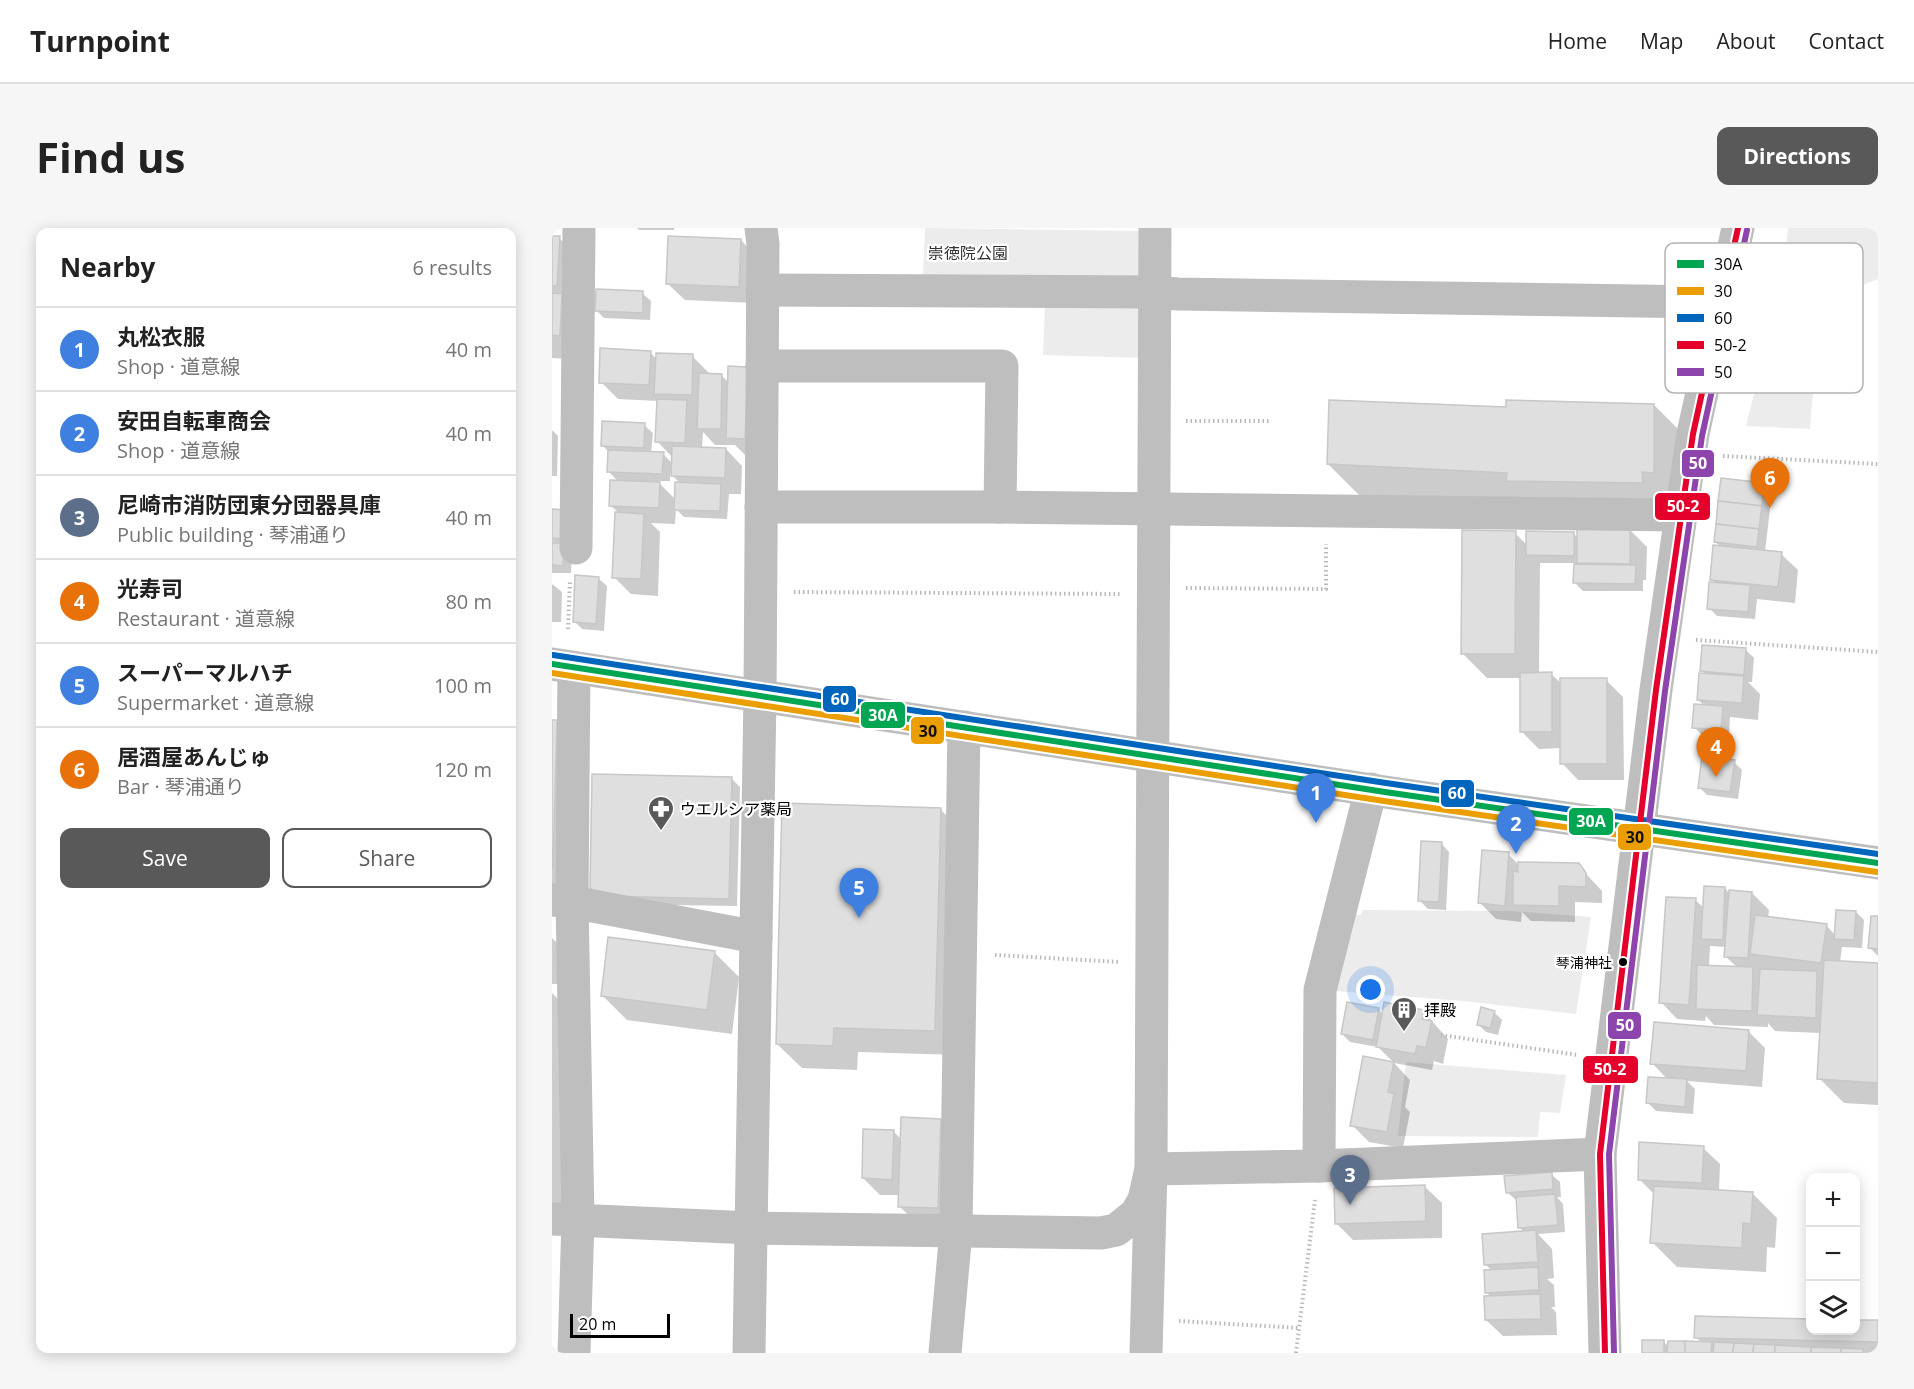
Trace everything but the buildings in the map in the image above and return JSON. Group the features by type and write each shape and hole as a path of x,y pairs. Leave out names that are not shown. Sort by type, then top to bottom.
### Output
{"street":[{"path":"576,548 579,228"},
{"path":"749,1353 760,696 763,244 761,228"},
{"path":"1146,1353 1153,964 1155,228"},
{"path":"1735,243 1738,228"},
{"path":"762,290 1154,292 1665,301"},
{"path":"762,366 1002,366 1000,507"},
{"path":"1605,1353 1600,1154 1656,690 1693,434 1702,393"},
{"path":"761,507 1000,507 1681,515"},
{"path":"574,1353 565,1219 562,901 563,666 1371,789 1878,863"},
{"path":"945,1353 956,1231 964,727"},
{"path":"1319,1166 1320,990 1371,789"},
{"path":"562,901 756,937"},
{"path":"1151,1169 1319,1166 1600,1154"},
{"path":"565,1219 751,1228 1101,1233 1116,1230 1136,1214 1144,1200 1151,1169"}],"path":[{"path":"1154,420 1270,421"},
{"path":"1716,455 1878,464"},
{"path":"760,592 1154,594 1167,588 1326,589 1326,510"},
{"path":"568,629 571,555 576,548"},
{"path":"1695,640 1878,652"},
{"path":"961,952 1153,964"},
{"path":"1441,1035 1582,1055"},
{"path":"1296,1353 1319,1166"},
{"path":"1147,1319 1299,1328"}],"green space":[{"name":"崇徳院公園","path":"925,228 1142,231 1142,281 923,278"},
{"path":"1788,228 1878,228 1878,279 1863,285 1863,243 1787,243"},
{"path":"1045,306 1144,307 1144,358 1043,355"},
{"path":"1754,393 1813,393 1810,429 1746,426"},
{"path":"1362,910 1509,911 1591,917 1576,1014 1463,1001 1334,991 1351,914 1361,915"},
{"path":"1406,1062 1566,1075 1560,1113 1540,1112 1538,1137 1398,1136"}],"transit line":[{"name":"50-2","path":"1735,243 1738,228"},
{"name":"50","path":"1744,243 1747,230"},
{"name":"50-2","path":"1605,1353 1600,1154 1656,690 1693,434 1702,393"},
{"name":"50","path":"1614,1353 1609,1154 1665,691 1702,436 1711,393"},
{"name":"60","path":"553,655 1386,783 1878,854"},
{"name":"30A","path":"552,664 1385,792 1878,863"},
{"name":"30","path":"552,673 1384,801 1877,872"}],"place":[{"name":"居酒屋あんじゅ","path":"1770,508"},
{"name":"光寿司","path":"1716,777"},
{"name":"丸松衣服","path":"1316,823"},
{"name":"ウエルシア薬局","path":"661,832"},
{"name":"安田自転車商会","path":"1516,854"},
{"name":"スーパーマルハチ","path":"859,918"},
{"name":"琴浦神社","path":"1623,962"},
{"name":"拝殿","path":"1404,1033"},
{"name":"尼崎市消防団東分団器具庫","path":"1350,1205"}]}
